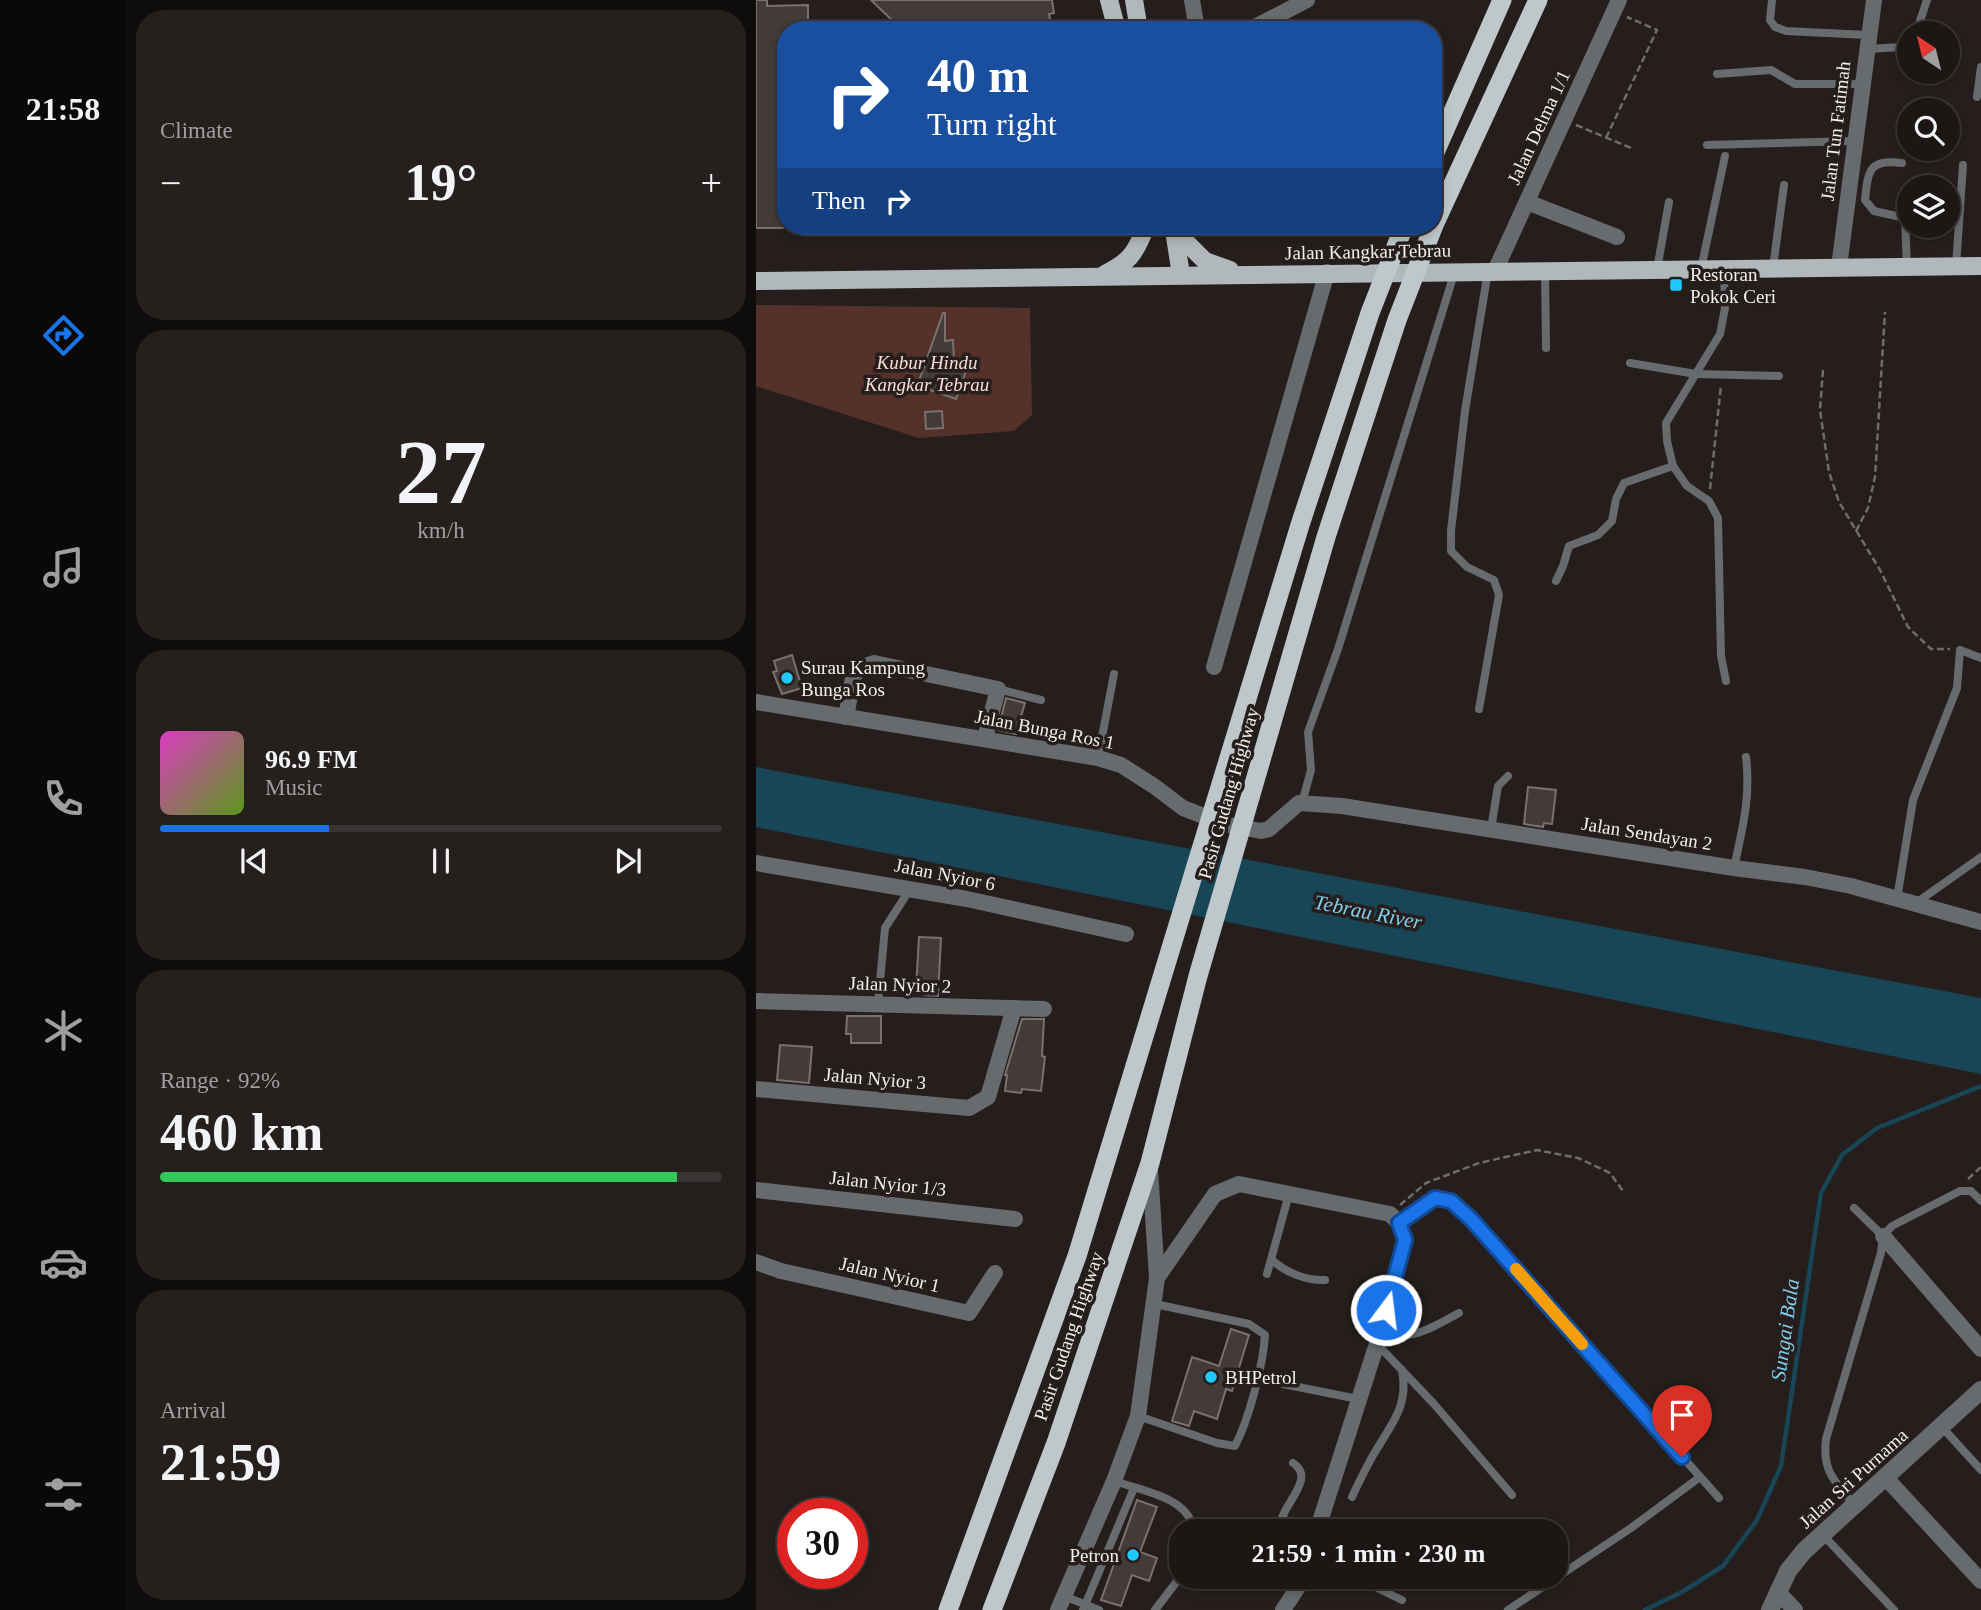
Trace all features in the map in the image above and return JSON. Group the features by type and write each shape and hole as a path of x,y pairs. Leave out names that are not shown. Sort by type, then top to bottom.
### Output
{"highway":[{"path":"1442,136 1502,0"},
{"name":"Pasir Gudang Highway","path":"1442,208 1538,0"},
{"name":"Pasir Gudang Highway","path":"948,1610 1077,1256 1300,525 1370,313 1400,235"},
{"name":"Pasir Gudang Highway","path":"992,1610 1056,1443 1150,1163 1198,976 1326,537 1397,320 1430,235"}],"main road":[{"path":"1107,0 1110,21"},
{"path":"1107,0 1114,21"},
{"path":"1133,0 1136,21"},
{"path":"1099,277 1125,264 1137,250 1141,235"},
{"path":"1144,235 1149,276"},
{"path":"1175,235 1181,275"},
{"path":"1181,235 1205,261 1246,274"},
{"name":"Jalan Kangkar Tebrau","path":"756,281 1981,266"}],"street":[{"path":"1192,0 1196,21"},
{"path":"1266,21 1307,0"},
{"name":"Jalan Tun Fatimah","path":"1839,267 1860,172 1856,141 1874,0"},
{"name":"Jalan Delma 1/1","path":"1492,271 1527,202 1617,6"},
{"path":"1527,202 1617,237"},
{"path":"1214,667 1328,272"},
{"path":"846,717 853,678 859,668 874,663 998,690 985,738"},
{"name":"Jalan Bunga Ros 1","path":"756,702 1098,758 1121,765 1183,808 1224,824 1261,831 1269,829 1296,805 1302,803"},
{"name":"Jalan Sendayan 2","path":"1302,803 1342,806 1805,877 1851,886 1981,922"},
{"name":"Jalan Nyior 6","path":"756,863 910,888 1126,934"},
{"name":"Jalan Nyior 2","path":"756,1002 1044,1009"},
{"name":"Jalan Nyior 3","path":"756,1089 969,1108 988,1097 1014,1008"},
{"path":"1061,1603 1114,1481 1138,1416 1157,1278 1150,1163"},
{"path":"1157,1278 1215,1194 1239,1184 1395,1218 1405,1240 1378,1339 1321,1519"},
{"name":"Jalan Nyior 1/3","path":"756,1190 1015,1219"},
{"path":"1884,1236 1981,1349"},
{"name":"Jalan Nyior 1","path":"756,1262 781,1271 969,1313 995,1273"},
{"name":"Jalan Sri Purnama","path":"1770,1610 1788,1571 1804,1551 1981,1390"},
{"path":"1885,1477 1981,1581"},
{"path":"1288,1608 1297,1589"},
{"path":"1778,1592 1795,1610"}],"lane":[{"path":"1772,0 1770,20 1774,27 1897,46"},
{"path":"1920,21 1927,0"},
{"path":"1977,97 1981,67"},
{"path":"1717,74 1771,71 1795,84 1862,84"},
{"path":"1707,145 1856,141"},
{"path":"1702,269 1725,156"},
{"path":"1902,163 1880,163 1860,172 1868,206 1874,211 1905,218 1907,267"},
{"path":"1956,266 1964,165"},
{"path":"1773,268 1784,185"},
{"path":"1657,269 1669,202"},
{"path":"1724,269 1725,308 1720,334 1666,423 1673,466 1687,486 1709,501 1718,518 1721,656 1726,681"},
{"path":"1545,270 1546,348"},
{"path":"1302,803 1311,770 1308,732 1338,649 1455,271"},
{"path":"1479,709 1499,595 1494,580 1467,567 1451,551 1451,531 1465,411 1492,271"},
{"path":"1630,363 1696,374 1779,376"},
{"path":"1556,581 1569,546 1598,535 1612,521 1616,499 1623,483 1673,466"},
{"path":"1897,899 1913,800 1957,688 1960,650 1981,658"},
{"path":"1098,758 1114,674"},
{"path":"998,690 1041,700"},
{"path":"1734,868 1747,805 1749,785 1746,757"},
{"path":"1491,829 1498,786 1508,776"},
{"path":"1914,905 1981,857"},
{"path":"878,1003 885,928 910,888"},
{"path":"1854,1505 1831,1476 1824,1459 1826,1439 1884,1236 1892,1226 1960,1191 1971,1191 1981,1201"},
{"path":"1267,1274 1289,1194"},
{"path":"1395,1218 1435,1198 1451,1201 1471,1219 1719,1498"},
{"path":"1854,1208 1884,1236"},
{"path":"1272,1260 1281,1269 1310,1279 1325,1280"},
{"path":"1138,1416 1217,1443 1236,1446 1264,1349 1265,1335 1249,1324 1155,1304"},
{"path":"1378,1339 1420,1334 1459,1313"},
{"path":"1378,1339 1512,1494"},
{"path":"1352,1497 1375,1452 1399,1415 1405,1386 1401,1367"},
{"path":"1283,1384 1358,1399"},
{"path":"1941,1426 1981,1470"},
{"path":"1283,1519 1285,1508 1303,1475 1300,1467 1293,1463"},
{"path":"1508,1610 1631,1528 1700,1477"},
{"path":"1114,1481 1179,1504 1190,1519"},
{"path":"1084,1607 1134,1488"},
{"path":"1822,1534 1894,1610"},
{"path":"1155,1610 1171,1589"},
{"path":"1378,1589 1402,1601"},
{"path":"1061,1603 1099,1610"}],"path":[{"path":"1606,138 1657,30 1617,6"},
{"path":"1563,120 1631,148"},
{"path":"1856,531 1868,508 1875,477 1885,312"},
{"path":"1823,370 1820,410 1829,472 1839,502 1880,570 1908,627 1931,649 1960,650"},
{"path":"1709,501 1723,374"},
{"path":"1395,1218 1426,1183 1479,1163 1538,1150 1577,1158 1609,1173 1623,1191"},
{"path":"1960,1191 1981,1167"}],"green space":[{"name":"Kubur Hindu Kangkar Tebrau","path":"756,305 1030,308 1032,415 1014,431 919,438 756,386"}],"water":[{"name":"Tebrau River","path":"756,767 1981,998 1981,1074 756,827"}],"building":[{"path":"756,0 767,0 767,6 808,5 808,21 777,21 777,228 756,228"},
{"path":"871,0 1052,0 1054,13 1049,14 1050,21 893,21"},
{"path":"943,313 945,341 953,340 954,361 960,363 959,369 966,371 956,399 927,389 928,385 919,381"},
{"path":"942,411 943,428 926,429 925,412"},
{"name":"Surau Kampung Bunga Ros","path":"792,655 802,688 782,694 773,672 777,671 774,661"},
{"path":"1006,698 1025,703 1016,734 998,730"},
{"path":"1528,787 1556,790 1552,824 1544,823 1543,827 1524,824"},
{"path":"919,937 941,938 938,996 924,995 925,989 916,988"},
{"path":"847,1016 881,1016 881,1043 851,1043 851,1034 846,1034"},
{"path":"1022,1019 1044,1019 1042,1056 1045,1057 1041,1091 1005,1091 1005,1075"},
{"path":"780,1045 812,1047 809,1083 777,1080"},
{"name":"BHPetrol","path":"1231,1329 1249,1335 1232,1391 1226,1389 1217,1419 1194,1411 1189,1426 1172,1421 1192,1357 1219,1366"},
{"name":"Petron","path":"1137,1500 1157,1507 1140,1552 1157,1558 1149,1581 1132,1575 1121,1606 1101,1600"}],"waterway":[{"name":"Sungai Bala","path":"1645,1610 1682,1592 1723,1566 1757,1520 1781,1466 1821,1193 1842,1155 1877,1128 1981,1086"}],"slow traffic":[{"path":"1516,1269 1582,1344"}],"place":[{"name":"Restoran Pokok Ceri","path":"1676,285"},
{"name":"Surau Kampung Bunga Ros","path":"787,678"},
{"name":"BHPetrol","path":"1211,1377"},
{"name":"Petron","path":"1133,1555"}],"route":[{"path":"1386,1310 1405,1240 1399,1223 1435,1198 1451,1201 1471,1219 1682,1457"}]}
